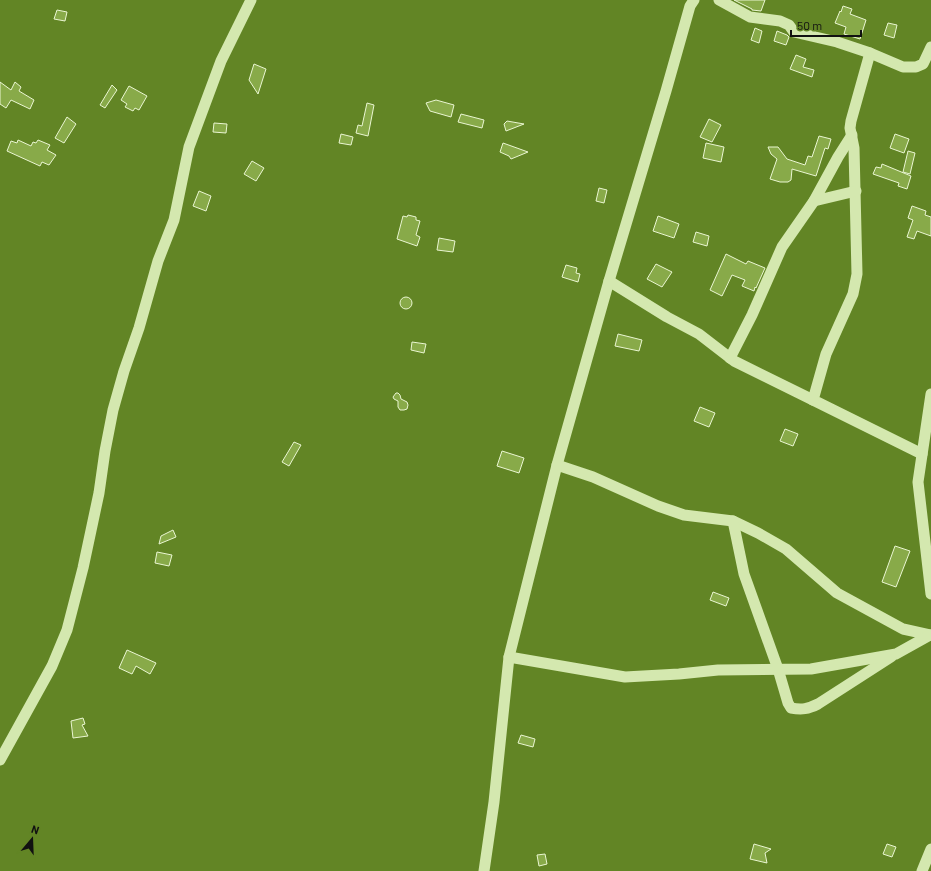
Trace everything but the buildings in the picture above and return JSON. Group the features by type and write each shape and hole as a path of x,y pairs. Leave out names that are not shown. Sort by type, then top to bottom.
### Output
{"street":[{"path":"0,760 52,666 66,630 99,493 113,410 158,261 174,220 189,146 221,61 251,0"},
{"path":"484,871 495,795 509,658 558,465 609,281 690,6 694,0"},
{"path":"719,0 750,17 780,21 789,25 794,32 838,42 870,53 903,67 916,67 923,64 931,47"},
{"path":"813,400 826,354 853,294 857,274 856,191 851,122 870,53"},
{"path":"730,358 752,315 782,247 814,202 852,135"},
{"path":"814,202 856,191"},
{"path":"609,281 699,334 734,361 922,454"},
{"path":"931,394 918,482 931,594"},
{"path":"558,465 593,477 628,494 677,513 708,519 733,521 786,549 837,593 903,630 930,635"},
{"path":"733,521 744,574 791,708 800,710 809,709 896,654 930,635"},
{"path":"509,658 624,677 718,670 811,668 896,654"},
{"path":"922,871 931,849"}]}
